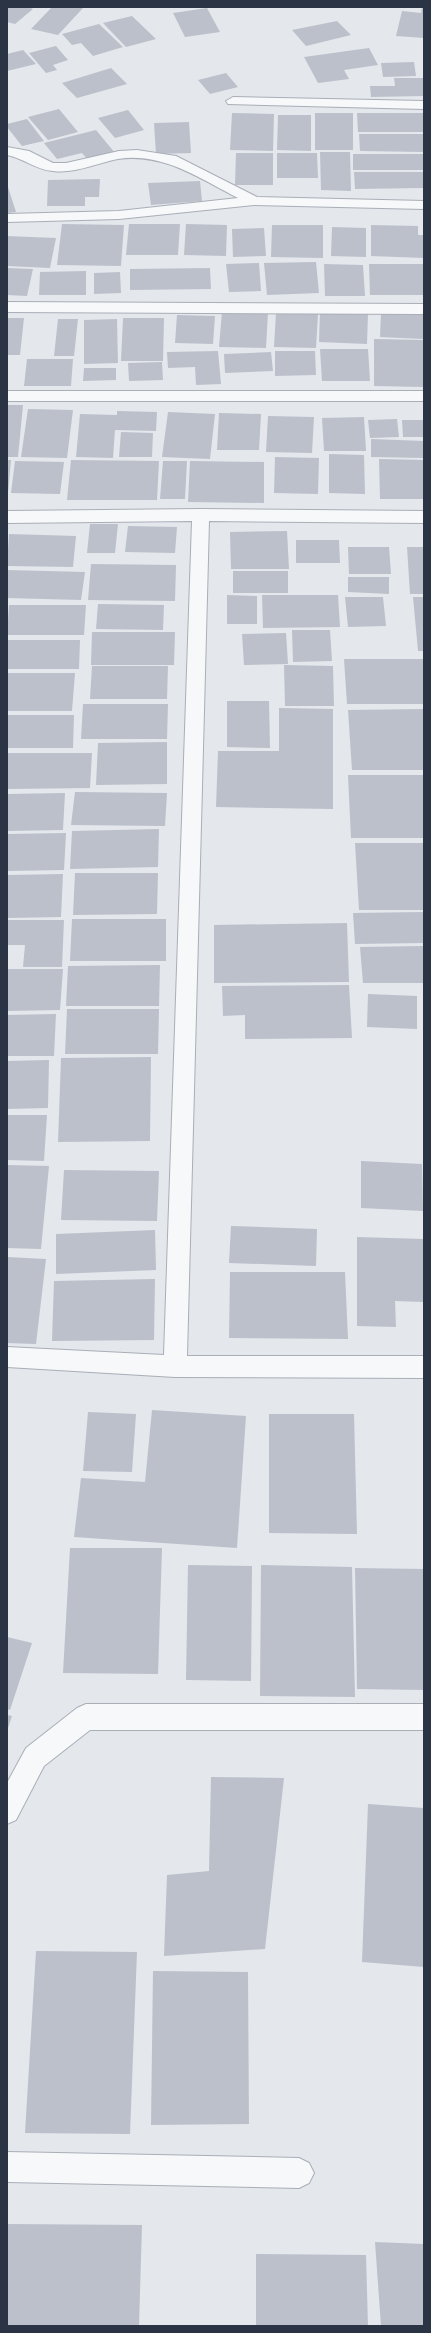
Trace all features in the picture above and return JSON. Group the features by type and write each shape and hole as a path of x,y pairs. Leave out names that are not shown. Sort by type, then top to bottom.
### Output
{"street":[{"path":"233,101 424,105"},
{"path":"7,151 24,154 39,163 52,167 66,167 119,155 137,154 176,160 254,201"},
{"path":"7,218 119,215 254,201 424,204"},
{"path":"7,307 424,309"},
{"path":"7,396 424,396"},
{"path":"7,517 201,515 424,517"},
{"path":"175,1366 201,515"},
{"path":"7,1357 175,1366 424,1366"},
{"path":"7,1811 35,1757 86,1717 424,1717"},
{"path":"7,2167 299,2173"}],"building":[{"path":"7,7 28,7 33,9 15,24 7,22"},
{"path":"52,7 83,8 58,35 31,29"},
{"path":"422,7 424,7 424,38 396,36 402,11 421,13"},
{"path":"207,8 220,32 185,37 173,13"},
{"path":"132,16 156,39 126,47 103,23"},
{"path":"337,21 351,35 306,46 292,30"},
{"path":"99,24 123,47 93,56 81,43 72,45 62,34"},
{"path":"56,46 68,60 53,65 57,70 46,73 29,53"},
{"path":"369,48 378,65 344,70 349,79 318,83 304,57"},
{"path":"23,50 36,64 7,71 7,54"},
{"path":"414,62 416,76 383,77 381,63"},
{"path":"111,68 127,84 77,98 62,83"},
{"path":"226,73 238,87 210,94 198,80"},
{"path":"394,78 424,78 424,96 371,97 370,86 395,86"},
{"path":"59,109 78,132 48,140 28,117"},
{"path":"128,110 144,130 115,138 98,118"},
{"path":"232,113 274,114 273,151 230,150"},
{"path":"315,113 353,113 353,150 315,150"},
{"path":"357,113 424,113 424,132 358,132"},
{"path":"278,115 311,115 311,151 277,150"},
{"path":"27,119 44,141 22,146 7,127 7,124"},
{"path":"189,122 191,153 156,154 154,123"},
{"path":"96,130 115,153 88,160 82,153 57,159 44,143"},
{"path":"359,134 424,134 424,152 360,151"},
{"path":"320,152 350,152 351,191 321,190"},
{"path":"236,153 273,153 273,185 235,185"},
{"path":"277,153 317,153 318,178 277,178"},
{"path":"353,154 424,154 424,170 353,170"},
{"path":"354,172 424,172 424,188 355,189"},
{"path":"100,179 99,197 85,197 85,206 47,206 48,180"},
{"path":"200,181 202,201 151,205 148,183"},
{"path":"7,184 16,212 7,213"},
{"path":"62,224 124,225 121,266 57,265"},
{"path":"129,224 180,224 178,255 126,255"},
{"path":"186,224 227,225 226,256 184,255"},
{"path":"272,225 323,225 323,258 271,257"},
{"path":"371,225 418,226 418,235 424,235 424,258 371,256"},
{"path":"332,227 366,228 366,257 331,256"},
{"path":"264,228 266,256 233,257 232,229"},
{"path":"7,236 56,238 50,268 7,266"},
{"path":"316,262 319,293 267,295 264,263"},
{"path":"259,263 261,291 229,292 226,264"},
{"path":"324,264 363,265 365,296 325,296"},
{"path":"369,264 424,264 424,295 370,295"},
{"path":"7,268 33,269 27,296 7,295"},
{"path":"210,268 211,289 130,290 130,269"},
{"path":"86,271 86,295 39,295 40,272"},
{"path":"120,272 121,293 94,294 94,273"},
{"path":"222,311 268,312 266,348 219,347"},
{"path":"320,312 368,314 367,344 319,342"},
{"path":"276,313 318,314 316,348 274,347"},
{"path":"381,313 424,315 423,339 380,337"},
{"path":"177,315 215,316 213,344 175,343"},
{"path":"7,318 24,318 20,355 7,355"},
{"path":"123,318 164,318 163,361 121,361"},
{"path":"58,319 78,319 74,356 54,356"},
{"path":"117,319 118,363 84,364 84,320"},
{"path":"374,339 424,340 424,387 374,386"},
{"path":"320,349 368,349 370,381 322,381"},
{"path":"218,351 221,384 196,385 195,367 168,368 167,352"},
{"path":"275,351 315,351 316,375 275,376"},
{"path":"271,352 273,371 225,373 224,354"},
{"path":"27,359 73,359 71,386 24,386"},
{"path":"162,362 163,380 129,381 128,363"},
{"path":"84,368 116,368 116,380 83,381"},
{"path":"7,405 23,405 18,457 7,457"},
{"path":"28,409 73,410 67,458 21,457"},
{"path":"117,411 157,412 156,431 115,430 113,458 76,457 80,414 117,415"},
{"path":"168,412 215,414 210,459 162,457"},
{"path":"219,413 261,414 259,450 217,450"},
{"path":"268,416 314,417 312,453 266,452"},
{"path":"364,417 366,451 324,451 322,418"},
{"path":"397,419 399,437 370,438 368,420"},
{"path":"402,420 424,420 424,437 403,437"},
{"path":"121,432 153,433 152,457 119,457"},
{"path":"371,439 424,441 424,458 371,457"},
{"path":"329,454 364,455 365,494 329,493"},
{"path":"275,457 319,458 318,494 274,493"},
{"path":"379,459 424,460 424,499 380,499"},
{"path":"7,460 11,460 8,493 7,493"},
{"path":"71,460 159,461 157,500 67,500"},
{"path":"15,461 64,462 60,494 11,493"},
{"path":"163,461 187,461 185,499 160,499"},
{"path":"190,461 264,462 264,503 188,502"},
{"path":"90,524 118,524 115,553 87,553"},
{"path":"128,526 177,527 175,553 125,552"},
{"path":"287,531 289,569 231,569 230,532"},
{"path":"9,534 76,536 73,567 7,566"},
{"path":"296,540 339,540 340,563 296,563"},
{"path":"348,547 389,547 391,574 349,574"},
{"path":"407,547 424,547 424,594 410,594"},
{"path":"91,564 176,565 175,601 88,600"},
{"path":"7,570 85,572 81,600 7,598"},
{"path":"233,571 288,571 288,593 233,593"},
{"path":"348,577 389,577 389,594 348,592"},
{"path":"227,595 257,596 257,624 227,624"},
{"path":"262,595 338,595 340,627 263,628"},
{"path":"345,597 383,597 386,626 348,627"},
{"path":"413,597 424,597 424,651 418,651"},
{"path":"98,604 164,605 163,630 96,629"},
{"path":"9,605 86,605 84,635 7,635"},
{"path":"292,630 330,630 332,661 293,662"},
{"path":"92,632 175,632 174,665 91,665"},
{"path":"286,633 288,664 244,665 242,634"},
{"path":"7,640 80,640 79,669 7,669"},
{"path":"344,659 424,659 424,704 347,704"},
{"path":"284,665 333,666 334,706 285,706"},
{"path":"92,666 168,666 167,699 90,699"},
{"path":"7,673 75,673 72,711 7,711"},
{"path":"227,701 269,701 270,748 227,747"},
{"path":"83,704 168,704 167,739 81,739"},
{"path":"279,708 333,709 333,809 216,807 218,751 279,751"},
{"path":"424,709 424,770 352,770 348,710"},
{"path":"7,715 74,715 73,748 7,748"},
{"path":"167,742 167,784 96,785 98,743"},
{"path":"7,753 92,753 90,788 7,789"},
{"path":"348,775 424,775 424,838 351,838"},
{"path":"75,792 167,793 165,826 71,825"},
{"path":"65,793 63,830 7,831 7,794"},
{"path":"159,829 158,867 70,869 72,831"},
{"path":"66,833 64,870 7,871 7,834"},
{"path":"355,843 424,843 424,910 359,910"},
{"path":"75,873 158,873 157,914 73,915"},
{"path":"63,874 61,917 7,918 7,875"},
{"path":"424,912 424,943 355,944 353,913"},
{"path":"72,919 166,919 166,961 70,961"},
{"path":"7,920 64,920 62,967 23,967 25,945 7,945"},
{"path":"347,923 349,982 214,983 214,925"},
{"path":"424,946 424,983 363,983 360,947"},
{"path":"160,965 159,1006 66,1006 68,966"},
{"path":"7,969 63,969 60,1010 7,1011"},
{"path":"349,985 352,1038 245,1039 245,1015 223,1016 222,986"},
{"path":"368,994 417,996 417,1029 367,1027"},
{"path":"67,1009 159,1009 158,1054 65,1054"},
{"path":"56,1014 54,1056 7,1056 7,1015"},
{"path":"151,1057 150,1141 58,1142 61,1058"},
{"path":"49,1060 48,1108 7,1109 7,1061"},
{"path":"7,1115 47,1115 44,1161 7,1160"},
{"path":"361,1161 422,1164 423,1211 361,1208"},
{"path":"7,1165 49,1166 41,1249 7,1248"},
{"path":"64,1170 159,1171 157,1221 61,1220"},
{"path":"231,1226 317,1229 316,1266 229,1263"},
{"path":"155,1230 156,1270 56,1274 56,1234"},
{"path":"357,1237 424,1239 424,1302 395,1301 396,1327 357,1326"},
{"path":"7,1257 46,1259 36,1344 7,1343"},
{"path":"230,1272 345,1272 348,1339 229,1338"},
{"path":"155,1279 154,1340 52,1341 54,1281"},
{"path":"152,1410 246,1416 237,1548 74,1537 81,1478 145,1482"},
{"path":"88,1412 136,1414 132,1472 83,1471"},
{"path":"269,1414 354,1414 357,1534 269,1533"},
{"path":"70,1548 162,1548 158,1674 63,1673"},
{"path":"188,1565 252,1566 251,1681 186,1680"},
{"path":"261,1565 352,1567 355,1697 260,1696"},
{"path":"355,1568 424,1569 424,1690 357,1689"},
{"path":"7,1637 32,1643 10,1710 7,1709"},
{"path":"7,1715 12,1716 7,1731"},
{"path":"211,1777 284,1778 265,1949 164,1956 167,1875 209,1871"},
{"path":"368,1804 424,1808 424,1967 362,1962"},
{"path":"36,1951 137,1952 130,2134 25,2133"},
{"path":"153,1971 248,1972 249,2124 151,2125"},
{"path":"7,2224 142,2225 139,2326 7,2326"},
{"path":"375,2242 424,2244 424,2326 381,2326"},
{"path":"256,2254 366,2255 368,2326 256,2326"}]}
